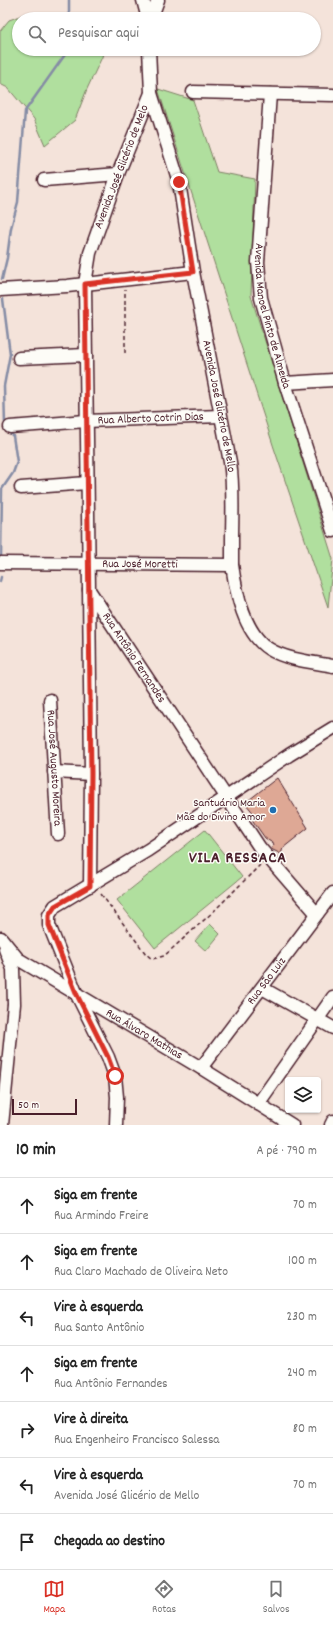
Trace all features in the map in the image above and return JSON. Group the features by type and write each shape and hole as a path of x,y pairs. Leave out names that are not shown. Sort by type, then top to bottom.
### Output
{"street":[{"path":"143,0 147,12"},
{"path":"153,12 158,0"},
{"name":"Avenida José Glicério de Melo","path":"85,284 90,254 118,174 151,93 149,56"},
{"path":"193,92 333,95"},
{"name":"Avenida José Glicério de Mello","path":"151,93 179,182 193,272 232,477 232,565 242,610 249,627 257,639 270,649 289,657 333,666"},
{"name":"Avenida Manoel Pinto de Almeida","path":"270,94 258,262 261,298 285,383 333,531"},
{"path":"44,180 118,174"},
{"path":"0,290 43,288 193,272"},
{"path":"85,284 91,774 90,886"},
{"path":"19,358 86,355"},
{"path":"285,383 333,380"},
{"name":"Rua Alberto Cotrin Dias","path":"10,427 86,421 220,416"},
{"path":"20,488 87,483"},
{"name":"Rua José Moretti","path":"0,563 232,565"},
{"name":"Rua Antônio Fernandes","path":"89,590 267,858 317,914"},
{"name":"Rua José Augusto Moreira","path":"50,700 58,834"},
{"path":"116,1125 117,1097 115,1076 108,1057 77,995 49,925 49,915 55,906 148,850 289,755 333,728"},
{"path":"54,772 91,774"},
{"name":"Rua São Luiz","path":"201,1068 333,894"},
{"path":"0,938 13,969 14,1004 2,1125"},
{"name":"Rua Álvaro Mathias","path":"0,938 18,959 201,1068 292,1125"},
{"path":"262,988 333,1028"},
{"path":"258,1104 333,997"},
{"path":"331,1125 333,1121"}],"path":[{"path":"125,279 125,354"},
{"path":"100,894 146,954 152,959 164,956 213,912 267,858"}],"green space":[{"path":"12,19 12,56 102,56 75,120 45,145 34,119 8,88 0,84 0,31 9,20"},
{"path":"158,89 193,100 217,172 255,179 251,296 333,559 328,607 274,448"},
{"path":"205,830 242,877 155,948 117,900"},
{"path":"210,924 220,934 206,951 195,941"}],"building":[{"name":"Santuário Maria Mãe do Divino Amor","path":"277,778 308,828 283,848 281,854 271,849 274,844 265,838 253,821 256,816 245,803"}],"waterway":[{"path":"69,0 69,12"},
{"path":"2,279 7,258 11,228 18,202 25,111 64,56"},
{"path":"3,299 10,354 4,386 5,425"},
{"path":"1,557 2,489 13,473 17,462 13,436 8,431"},
{"path":"0,581 1,577"}],"place":[{"name":"Santuário Maria Mãe do Divino Amor","path":"273,810"}],"district":[{"name":"VILA RESSACA","path":"238,858"}],"route":[{"path":"115,1076 108,1057 77,995 49,925 49,915 55,906 90,886 91,774 85,284 193,272 179,182"}]}
